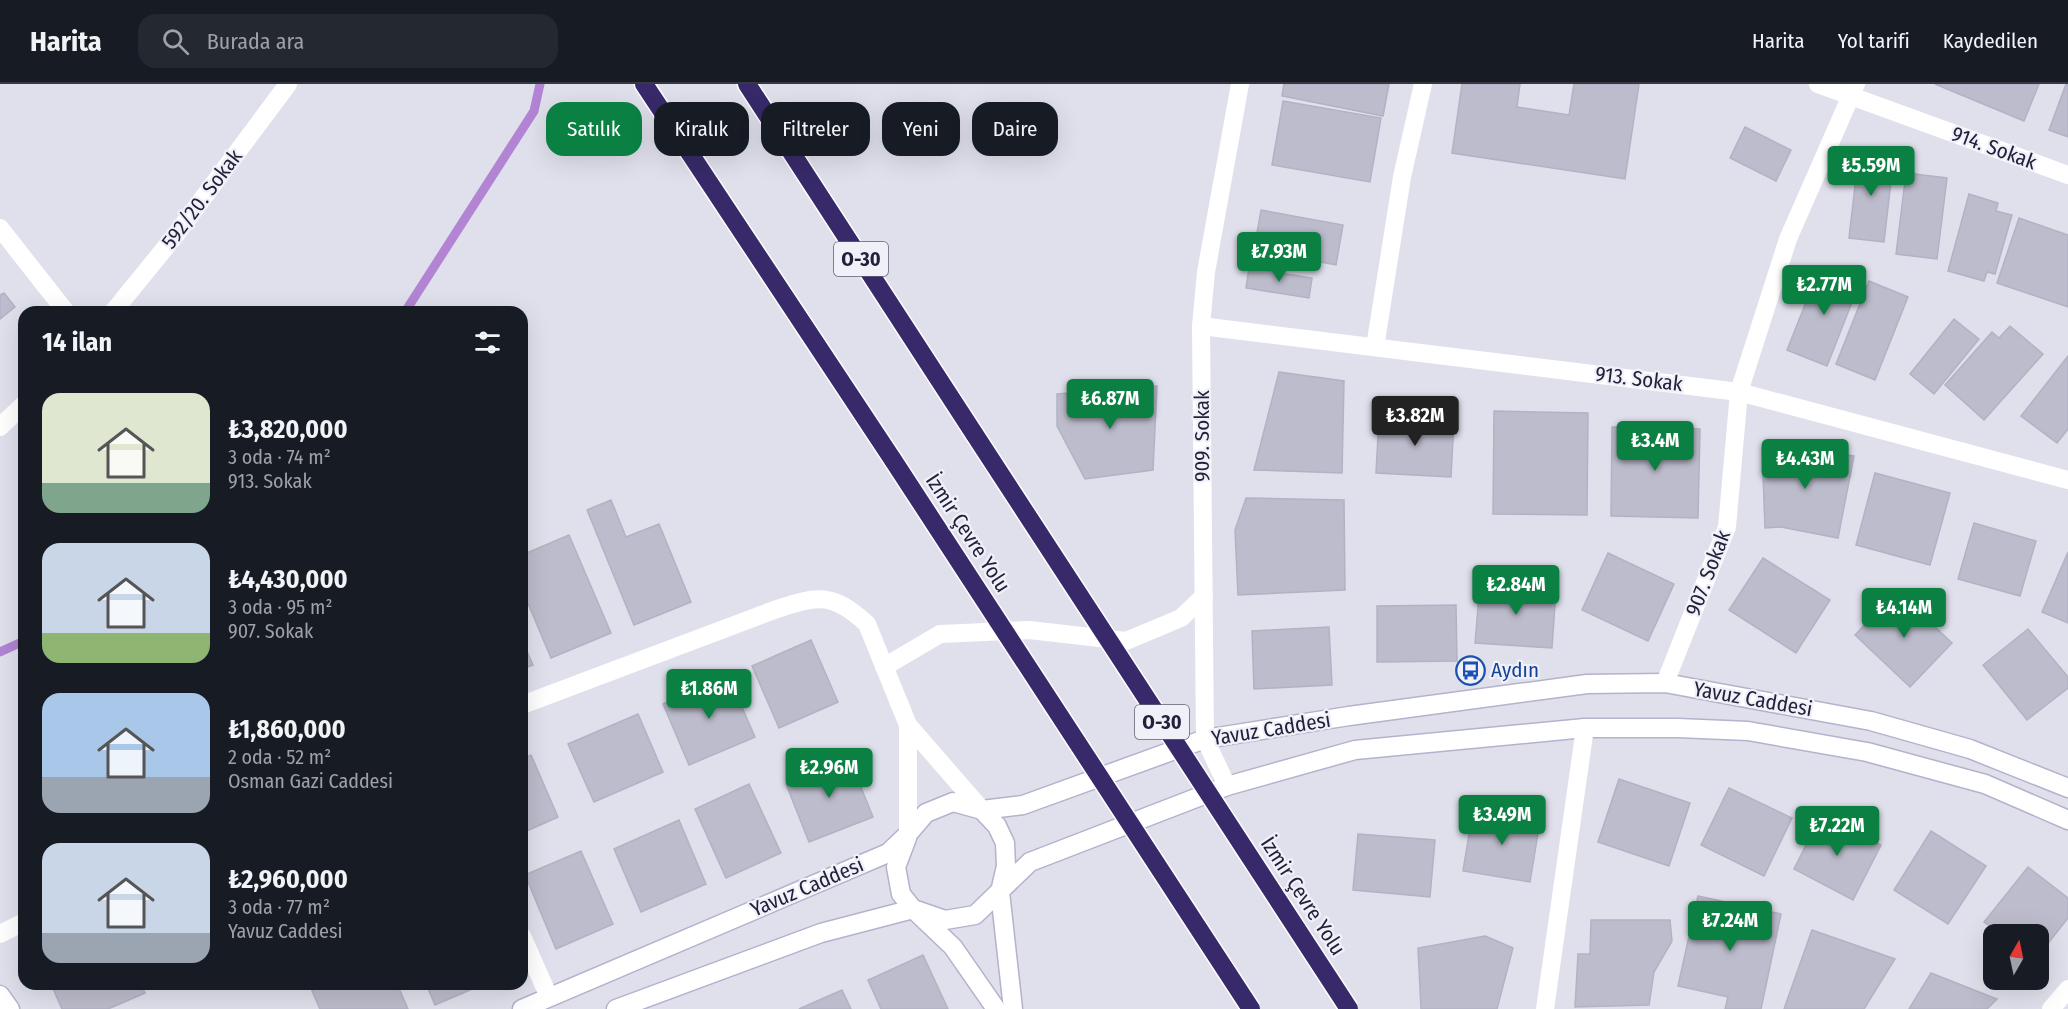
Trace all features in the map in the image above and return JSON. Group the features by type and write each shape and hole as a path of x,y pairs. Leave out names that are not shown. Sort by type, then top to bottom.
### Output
{"highway":[{"name":"İzmir Çevre Yolu","path":"644,84 893,460 1251,1009"},
{"name":"İzmir Çevre Yolu","path":"747,84 1349,1009"}],"street":[{"name":"592/20. Sokak","path":"118,306 174,237 288,84"},
{"name":"909. Sokak","path":"1227,786 1205,739 1202,326 1206,272 1240,84"},
{"path":"1375,347 1402,177 1423,84"},
{"name":"914. Sokak","path":"1818,84 1853,90 2068,175"},
{"name":"907. Sokak","path":"1665,683 1727,528 1739,392 1788,239 1853,90"},
{"path":"0,228 61,306"},
{"name":"913. Sokak","path":"1202,326 1739,392 2068,480"},
{"path":"0,427 18,410"},
{"path":"884,667 940,634 1029,630 1126,641 1181,618 1204,596"},
{"path":"528,703 806,600 821,598 836,601 854,612 867,624 908,725 997,826 1005,843 1006,866 1000,892 1013,1009"},
{"name":"Yavuz Caddesi","path":"522,1009 888,853 909,834 926,813 953,802 982,810 1023,805 1205,739 1349,716 1587,684 1665,683 1871,721 1970,749 2068,788"},
{"path":"908,725 909,834 896,867 901,894 953,946 996,1009"},
{"path":"1545,1009 1585,728"},
{"name":"Yavuz Caddesi","path":"914,909 945,920 975,915 1030,862 1227,786 1355,750 1585,728 1749,731 1867,752 1985,784 2068,820"},
{"path":"616,1009 821,933 914,909"},
{"path":"0,934 18,925"},
{"path":"528,950 549,997"},
{"path":"2051,1009 2068,989"},
{"path":"0,995 10,1009"}],"building":[{"path":"1284,84 1389,84 1383,116 1282,96"},
{"path":"1462,84 1520,84 1517,107 1569,115 1574,84 1639,84 1625,179 1452,153"},
{"path":"1935,84 2039,84 2024,121"},
{"path":"2066,84 2068,84 2068,137 2049,130"},
{"path":"1283,101 1381,118 1370,182 1272,165"},
{"path":"1745,127 1791,150 1776,181 1730,158"},
{"path":"1859,151 1894,156 1884,242 1849,238"},
{"path":"1906,173 1947,178 1937,259 1896,254"},
{"path":"1969,194 1998,203 1996,211 2012,215 1995,274 1987,272 1984,281 1948,271"},
{"path":"1261,210 1343,225 1336,265 1254,250"},
{"path":"2019,218 2068,235 2068,307 1997,283"},
{"path":"1820,267 1860,282 1827,366 1787,350"},
{"path":"1249,268 1312,278 1309,298 1246,288"},
{"path":"1869,281 1908,297 1875,380 1836,364"},
{"path":"4,293 15,307 0,319 0,295"},
{"path":"1954,319 1979,339 1934,394 1910,374"},
{"path":"2010,326 2043,354 1984,420 1945,385 1992,332 1999,338"},
{"path":"2068,356 2068,429 2057,443 2021,416"},
{"path":"1279,372 1344,381 1342,473 1254,470"},
{"path":"1157,386 1153,470 1085,479 1057,426 1057,394"},
{"path":"1494,411 1588,413 1587,515 1493,514"},
{"path":"1379,417 1454,421 1451,477 1376,473"},
{"path":"1612,427 1700,429 1698,518 1611,516"},
{"path":"1762,448 1854,456 1838,538 1781,527 1765,528"},
{"path":"1875,473 1950,493 1930,565 1856,545"},
{"path":"1246,498 1344,500 1345,590 1238,595 1235,530"},
{"path":"611,500 626,537 659,524 691,602 634,625 587,510"},
{"path":"1974,523 2036,541 2020,596 1958,579"},
{"path":"569,535 611,633 551,658 528,603 528,552"},
{"path":"2068,552 2068,623 2042,612"},
{"path":"1608,553 1674,584 1648,641 1582,610"},
{"path":"1763,558 1830,600 1796,653 1729,610"},
{"path":"1480,584 1556,590 1552,648 1475,643"},
{"path":"1897,591 1952,643 1910,687 1855,635"},
{"path":"1456,605 1457,661 1377,662 1377,606"},
{"path":"1329,627 1332,685 1254,689 1252,631"},
{"path":"2028,629 2068,677 2068,688 2027,720 1983,665"},
{"path":"811,640 838,702 779,728 752,666"},
{"path":"528,654 533,665 528,667"},
{"path":"728,675 755,737 689,765 663,704"},
{"path":"638,714 663,772 594,802 568,744"},
{"path":"531,755 558,817 528,830 528,756"},
{"path":"832,758 835,765 850,760 873,817 809,842 786,784 798,780 795,773"},
{"path":"1619,779 1690,803 1669,866 1598,842"},
{"path":"749,784 781,853 726,878 695,809"},
{"path":"1729,788 1792,818 1764,876 1701,845"},
{"path":"1473,810 1540,821 1530,882 1463,871"},
{"path":"1821,815 1881,845 1853,900 1794,869"},
{"path":"679,820 706,884 641,912 614,849"},
{"path":"1931,831 1986,866 1948,924 1894,890"},
{"path":"1358,834 1435,840 1430,897 1353,890"},
{"path":"581,851 613,924 556,949 528,882 528,874"},
{"path":"2028,867 2068,898 2068,918 2049,942 2049,924 1987,924 1984,922"},
{"path":"1698,896 1781,914 1761,1009 1725,1009 1728,997 1678,986"},
{"path":"1591,920 1670,920 1672,941 1654,972 1649,1005 1575,1007 1578,954 1590,954"},
{"path":"1812,930 1895,959 1864,1009 1784,1009"},
{"path":"1485,936 1513,948 1497,1009 1421,1009 1418,948"},
{"path":"923,955 948,1009 881,1009 868,980"},
{"path":"1931,973 1997,999 1987,1009 1909,1009"},
{"path":"54,990 144,990 145,993 108,1009 62,1009"},
{"path":"400,990 408,1009 320,1009 312,991"},
{"path":"429,990 470,990 435,1005"},
{"path":"842,990 851,1009 799,1009"}],"waterway":[{"path":"409,306 534,111 540,84"},
{"path":"0,652 18,644"}],"place":[{"name":"Aydın","path":"1470,670"}]}
